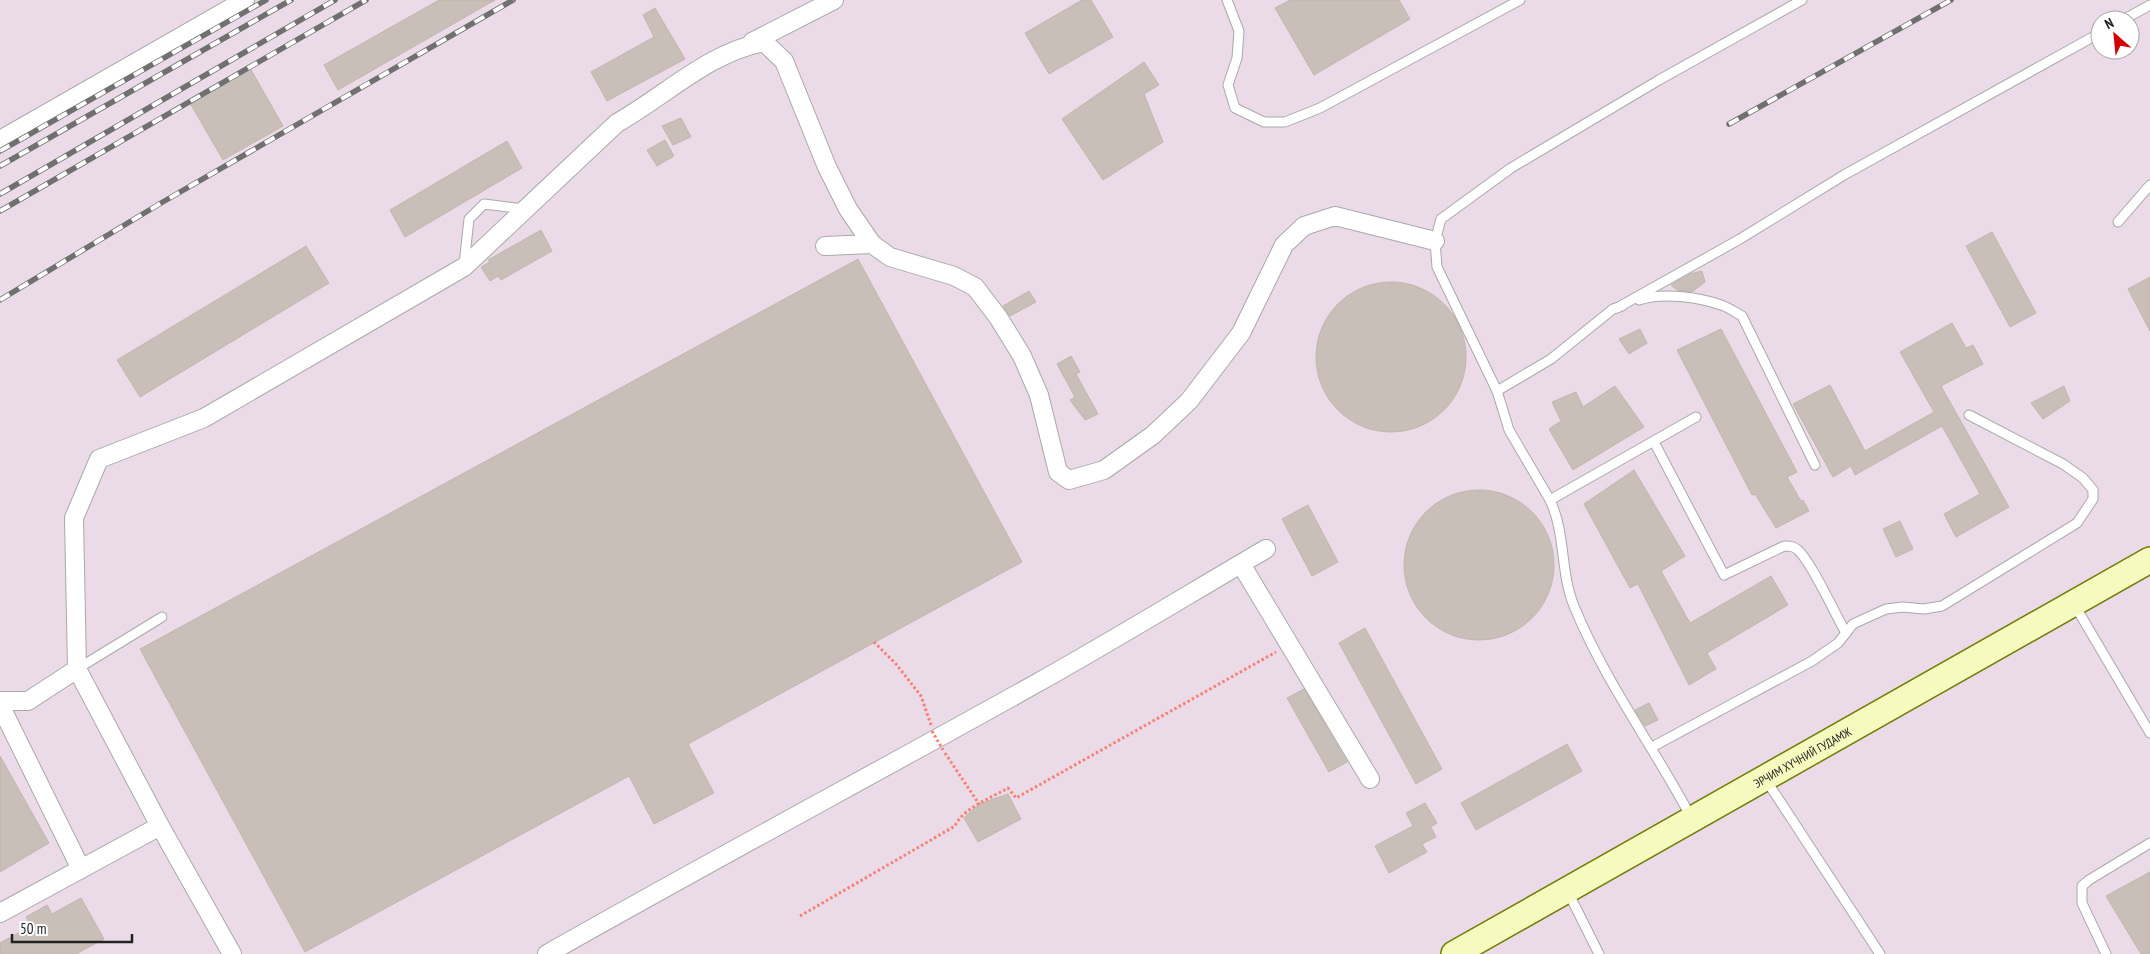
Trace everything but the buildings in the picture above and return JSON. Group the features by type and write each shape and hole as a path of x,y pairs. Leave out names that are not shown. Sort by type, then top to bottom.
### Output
{"main road":[{"name":"ЭРЧИМ ХҮЧНИЙ ГУДАМЖ","path":"1464,951 1566,890 2150,560"}],"street":[{"path":"0,140 245,0"},
{"path":"232,954 160,826 77,669 74,518 99,459 204,418 464,267 617,123 643,109 670,88 709,64 834,0"},
{"path":"745,46 764,42 784,61 827,167 848,209 872,244 890,257 954,276 975,287 998,317 1022,356 1039,395 1058,472 1069,480 1104,470 1153,434 1189,401 1241,333 1284,245 1304,226 1335,216 1435,241"},
{"path":"825,246 872,244"},
{"path":"547,954 689,873 1039,682 1266,549"},
{"path":"1241,564 1370,779"},
{"path":"77,669 28,701 0,703 81,869"},
{"path":"0,913 160,826"}],"lane":[{"path":"1228,0 1239,31 1237,58 1228,85 1235,108 1264,122 1285,122 1320,108 1520,0"},
{"path":"1692,819 1652,747 1614,687 1574,605 1567,584 1557,515 1509,430 1497,391 1437,267 1435,241 1441,219 1510,168 1659,80 1802,0"},
{"path":"1497,391 1552,359 1587,329 1617,308 1740,239 1844,175 2090,39"},
{"path":"2118,222 2150,185"},
{"path":"464,267 470,219 484,204 526,209"},
{"path":"1617,308 1646,297 1685,296 1721,305 1742,316 1815,465"},
{"path":"1652,747 1812,661 1838,643 1853,624 1886,609 1903,607 1924,609 1942,606 2077,523 2093,499 2092,490 2083,478 2063,464 1969,415"},
{"path":"1550,500 1696,417"},
{"path":"1654,442 1724,574 1784,546 1792,546 1799,551 1810,568 1846,633"},
{"path":"2074,603 2150,733"},
{"path":"77,669 162,617"},
{"path":"1765,778 1880,954"},
{"path":"2106,954 2082,903 2082,886 2150,843"},
{"path":"1566,890 1599,954"}],"path":[{"path":"874,642 896,664 921,696 932,731 979,804"},
{"path":"800,916 955,826 959,818 979,804 1008,788 1016,798 1289,644"}],"shaded area":[{"path":"0,0 2150,0 2150,954 0,954"}],"railway":[{"path":"0,151 266,0"},
{"path":"0,166 291,0"},
{"path":"0,194 335,0"},
{"path":"0,211 366,0"},
{"path":"0,300 161,203 513,0"},
{"path":"1729,124 1951,0"}]}
